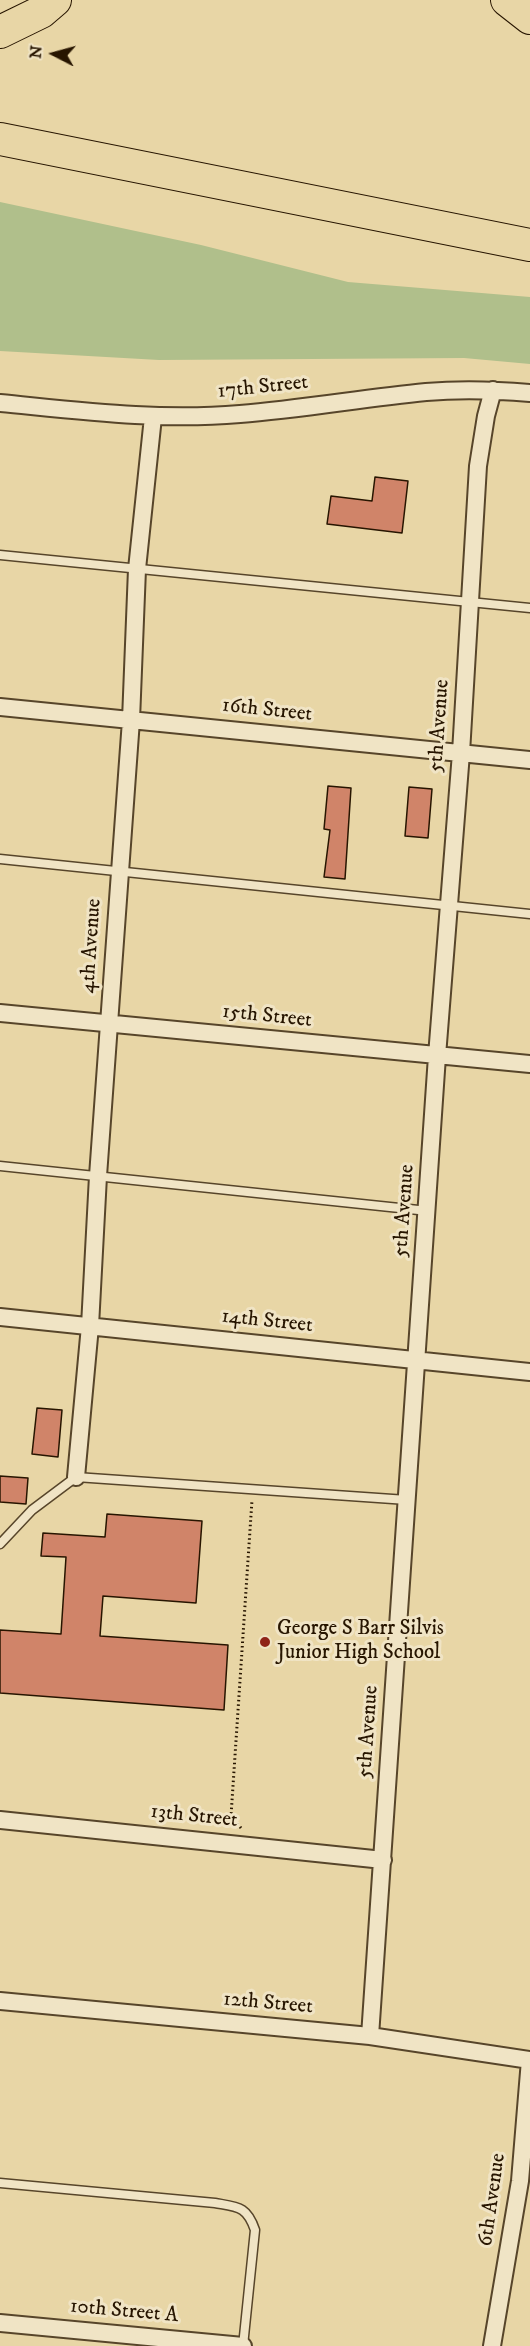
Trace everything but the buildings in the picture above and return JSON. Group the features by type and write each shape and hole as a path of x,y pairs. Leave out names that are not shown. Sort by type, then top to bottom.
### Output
{"highway":[{"path":"0,33 41,12 55,0"},
{"path":"507,0 530,18"},
{"path":"0,139 530,246"}],"street":[{"name":"17th Street","path":"0,403 153,417 241,414 427,392 493,390 530,393"},
{"name":"5th Avenue","path":"370,2036 437,1056 461,753 478,466 486,416 493,390"},
{"name":"4th Avenue","path":"76,1477 90,1326 119,871 132,720 137,569 153,417"},
{"name":"16th Street","path":"0,707 530,760"},
{"name":"15th Street","path":"0,1013 530,1064"},
{"name":"14th Street","path":"0,1317 530,1372"},
{"name":"13th Street","path":"0,1820 382,1860"},
{"name":"12th Street","path":"0,2001 370,2036 530,2060"},
{"name":"6th Avenue","path":"492,2346 525,2181 530,2060"},
{"name":"10th Street A","path":"0,2323 243,2346"},
{"path":"64,2346 65,2329"}],"lane":[{"path":"0,555 530,608"},
{"path":"0,859 530,914"},
{"path":"0,1166 428,1211"},
{"path":"0,1544 32,1510 76,1477 408,1500"},
{"path":"0,2183 215,2203 245,2210 255,2230 243,2346"}],"path":[{"path":"241,1828 231,1816 253,1490"}],"green space":[{"path":"0,202 201,245 348,282 530,297 530,364 464,358 159,360 0,351"}],"place":[{"name":"George S Barr Silvis Junior High School","path":"265,1642"}]}
